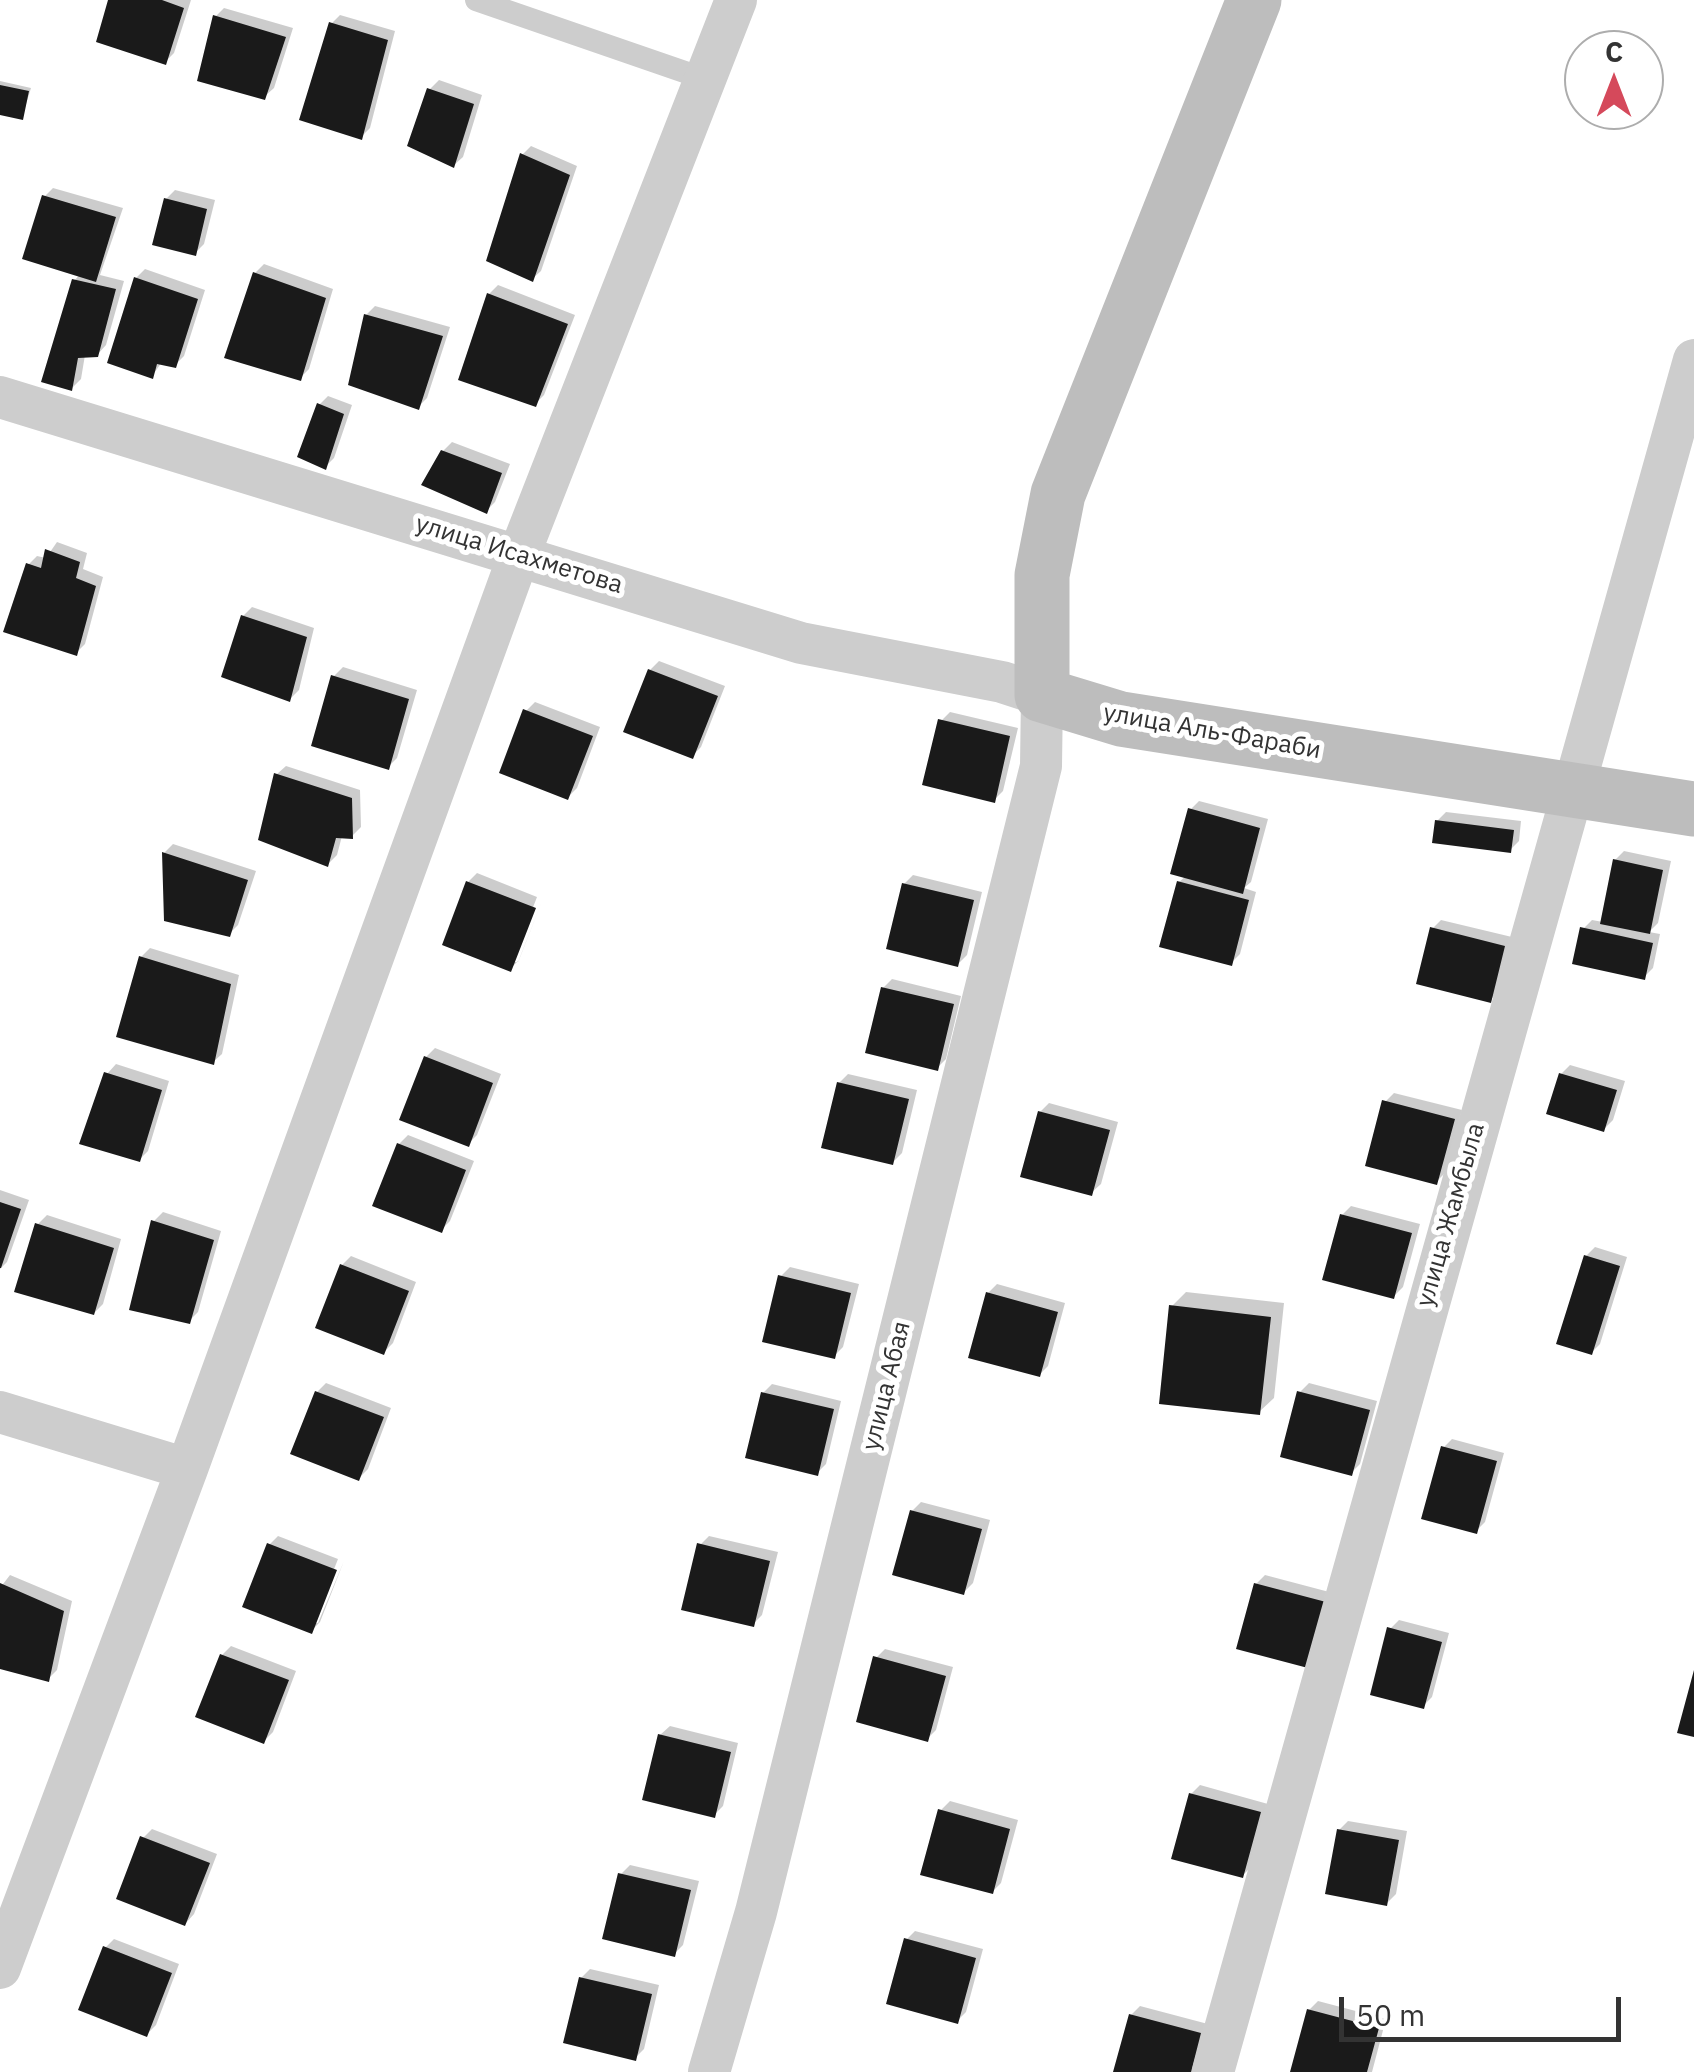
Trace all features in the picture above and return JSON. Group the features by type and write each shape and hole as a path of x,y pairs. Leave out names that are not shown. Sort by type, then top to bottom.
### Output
{"street":[{"path":"1,1962 187,1469 519,555 736,0"},
{"path":"1042,695 1042,574 1058,494 1254,0"},
{"name":"улица Жамбыла","path":"1213,2072 1569,792 1694,360"},
{"name":"улица Исахметова","path":"2,404 519,555 801,643 1002,682 1042,695"},
{"name":"улица Аль-Фараби","path":"1042,695 1122,719 1694,810"},
{"name":"улица Абая","path":"709,2072 756,1912 1041,766 1042,695"},
{"path":"0,1412 187,1469"}],"lane":[{"path":"476,0 705,79"}],"building":[{"path":"108,0 162,0 184,8 166,65 96,42"},
{"path":"213,15 286,37 265,100 197,81"},
{"path":"329,22 388,40 362,140 299,120"},
{"path":"0,85 29,91 23,120 0,115"},
{"path":"427,88 474,104 454,168 407,146"},
{"path":"520,153 570,175 533,282 486,261"},
{"path":"42,195 116,217 96,282 22,259"},
{"path":"164,198 207,209 196,256 152,245"},
{"path":"253,272 326,298 301,381 224,358"},
{"path":"134,277 198,299 176,368 157,364 153,379 107,363"},
{"path":"72,279 116,289 98,357 78,358 72,391 41,382"},
{"path":"487,293 568,324 536,407 458,380"},
{"path":"364,314 443,336 419,410 348,385"},
{"path":"317,403 344,414 326,470 297,457"},
{"path":"441,450 502,473 487,514 421,485"},
{"path":"45,549 80,562 76,578 96,586 77,656 3,632 26,563 41,568"},
{"path":"241,615 307,637 290,702 221,677"},
{"path":"648,669 718,696 693,759 623,732"},
{"path":"331,675 409,699 389,770 311,746"},
{"path":"523,709 593,736 568,800 499,773"},
{"path":"938,719 1010,736 995,803 922,785"},
{"path":"274,773 352,798 353,839 336,838 328,867 258,840"},
{"path":"1188,808 1260,828 1243,894 1170,874"},
{"path":"1435,820 1514,830 1511,853 1432,843"},
{"path":"162,852 248,880 230,937 164,921"},
{"path":"1613,859 1663,870 1650,934 1600,924"},
{"path":"466,881 536,908 511,972 442,945"},
{"path":"1177,881 1249,900 1232,966 1159,947"},
{"path":"902,883 974,900 958,967 886,949"},
{"path":"1430,927 1505,946 1491,1003 1416,984"},
{"path":"1580,927 1653,943 1645,980 1572,964"},
{"path":"139,956 231,984 214,1065 116,1037"},
{"path":"881,987 954,1004 938,1071 865,1053"},
{"path":"424,1056 493,1083 469,1147 399,1120"},
{"path":"104,1072 162,1090 140,1162 79,1144"},
{"path":"1559,1073 1617,1090 1604,1132 1546,1114"},
{"path":"837,1082 909,1099 893,1165 821,1148"},
{"path":"1382,1100 1455,1119 1437,1185 1365,1166"},
{"path":"1038,1111 1110,1130 1092,1196 1020,1177"},
{"path":"397,1143 466,1170 442,1233 372,1206"},
{"path":"0,1202 21,1209 1,1268 0,1268"},
{"path":"1340,1214 1412,1233 1394,1299 1322,1280"},
{"path":"151,1220 214,1240 190,1324 129,1310"},
{"path":"35,1223 114,1248 94,1315 14,1292"},
{"path":"1584,1255 1620,1266 1592,1355 1556,1344"},
{"path":"340,1264 409,1291 384,1355 315,1328"},
{"path":"778,1275 851,1293 835,1359 762,1342"},
{"path":"986,1292 1058,1312 1040,1377 968,1358"},
{"path":"1169,1305 1271,1317 1260,1415 1159,1404"},
{"path":"315,1391 384,1417 359,1481 290,1454"},
{"path":"1297,1391 1370,1410 1352,1476 1280,1457"},
{"path":"761,1392 834,1409 818,1476 745,1458"},
{"path":"1441,1446 1497,1461 1477,1534 1421,1519"},
{"path":"910,1510 982,1529 964,1595 892,1575"},
{"path":"267,1543 337,1570 312,1634 242,1607"},
{"path":"697,1543 770,1561 754,1627 681,1610"},
{"path":"0,1583 64,1611 49,1682 0,1669"},
{"path":"1254,1583 1326,1602 1308,1668 1236,1649"},
{"path":"1387,1627 1442,1642 1424,1709 1370,1695"},
{"path":"220,1654 289,1680 264,1744 195,1717"},
{"path":"873,1656 946,1676 928,1742 856,1722"},
{"path":"1694,1670 1694,1737 1677,1733"},
{"path":"658,1734 731,1752 715,1818 642,1800"},
{"path":"1189,1793 1261,1812 1243,1878 1171,1859"},
{"path":"938,1809 1010,1829 993,1894 920,1875"},
{"path":"1337,1829 1399,1840 1387,1906 1325,1894"},
{"path":"140,1836 210,1863 185,1926 116,1899"},
{"path":"618,1873 691,1890 675,1957 602,1939"},
{"path":"904,1938 976,1958 958,2024 886,2004"},
{"path":"103,1946 172,1973 147,2037 78,2010"},
{"path":"579,1977 652,1994 636,2061 563,2043"},
{"path":"1307,2009 1379,2028 1367,2072 1290,2072"},
{"path":"1129,2014 1201,2033 1191,2072 1113,2072"}]}
